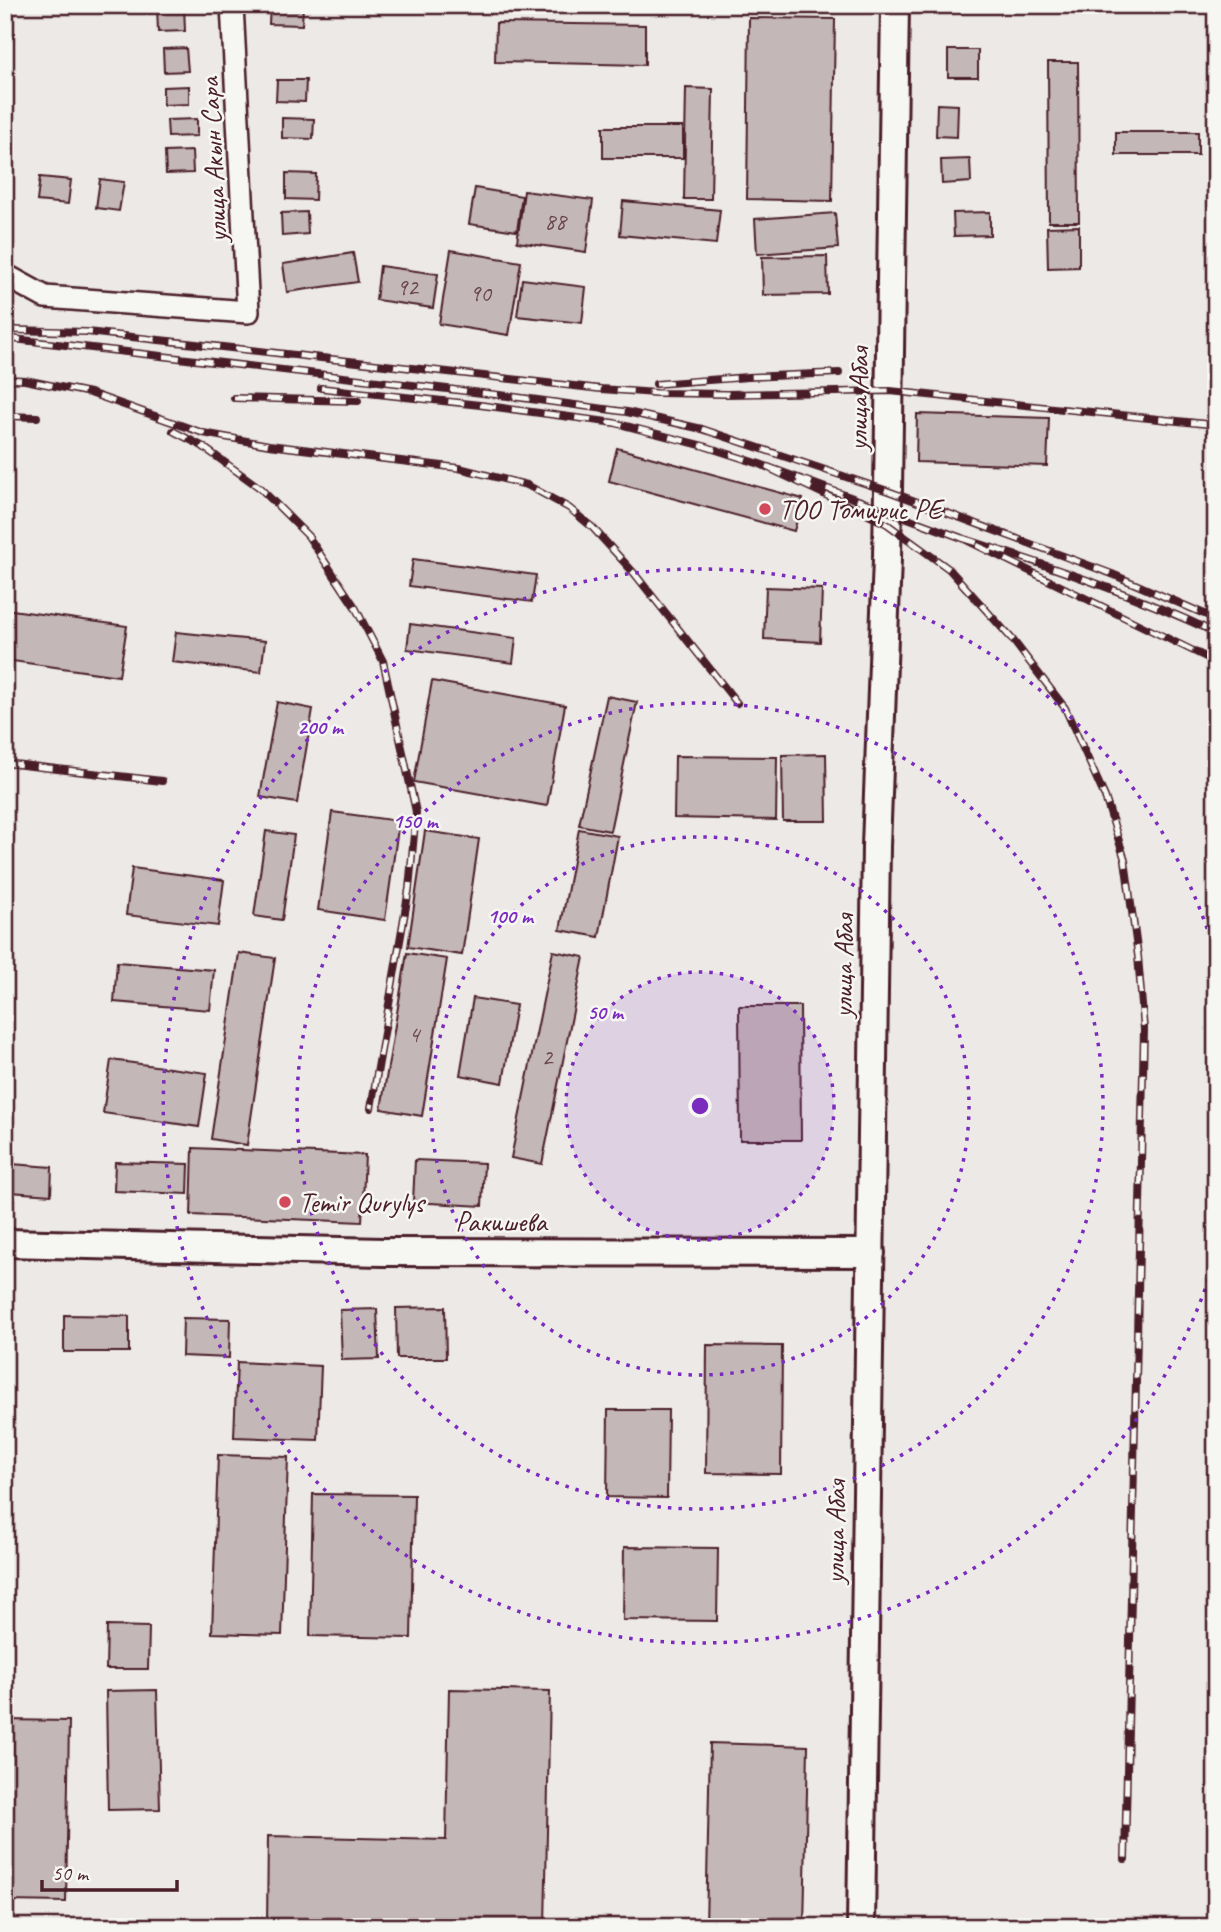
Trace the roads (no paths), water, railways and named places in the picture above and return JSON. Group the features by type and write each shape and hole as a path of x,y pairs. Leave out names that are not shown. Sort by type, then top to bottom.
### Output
{"street":[{"name":"улица Акын Сара","path":"5,275 46,296 248,312 232,5"},
{"name":"улица Абая","path":"861,1927 876,846 887,559 895,5"},
{"name":"Ракишева","path":"5,1243 383,1252 871,1254"}],"railway":[{"path":"12,330 87,332 601,389 727,394 890,391 1216,425"},
{"path":"5,338 508,396 627,412 702,429 888,491 1112,574 1216,619"},
{"path":"656,384 839,373"},
{"path":"5,379 25,380 90,393 203,433 269,445 459,468 527,485 569,508 592,527 634,573 737,703"},
{"path":"321,388 615,423 760,464"},
{"path":"234,398 358,401"},
{"path":"5,416 37,417"},
{"path":"173,431 202,446 260,488 308,536 355,607 383,661 416,812 409,889 371,1108"},
{"path":"962,538 760,464 887,524 949,569 1012,639 1065,708 1105,797 1125,860 1138,956 1144,1030 1125,1859"},
{"path":"1216,633 1123,593 962,538 1216,662"},
{"path":"5,763 162,781"}],"place":[{"name":"ТОО Томирис РЕ","path":"765,509"},
{"name":"Temir Qurylys","path":"285,1202"}]}
